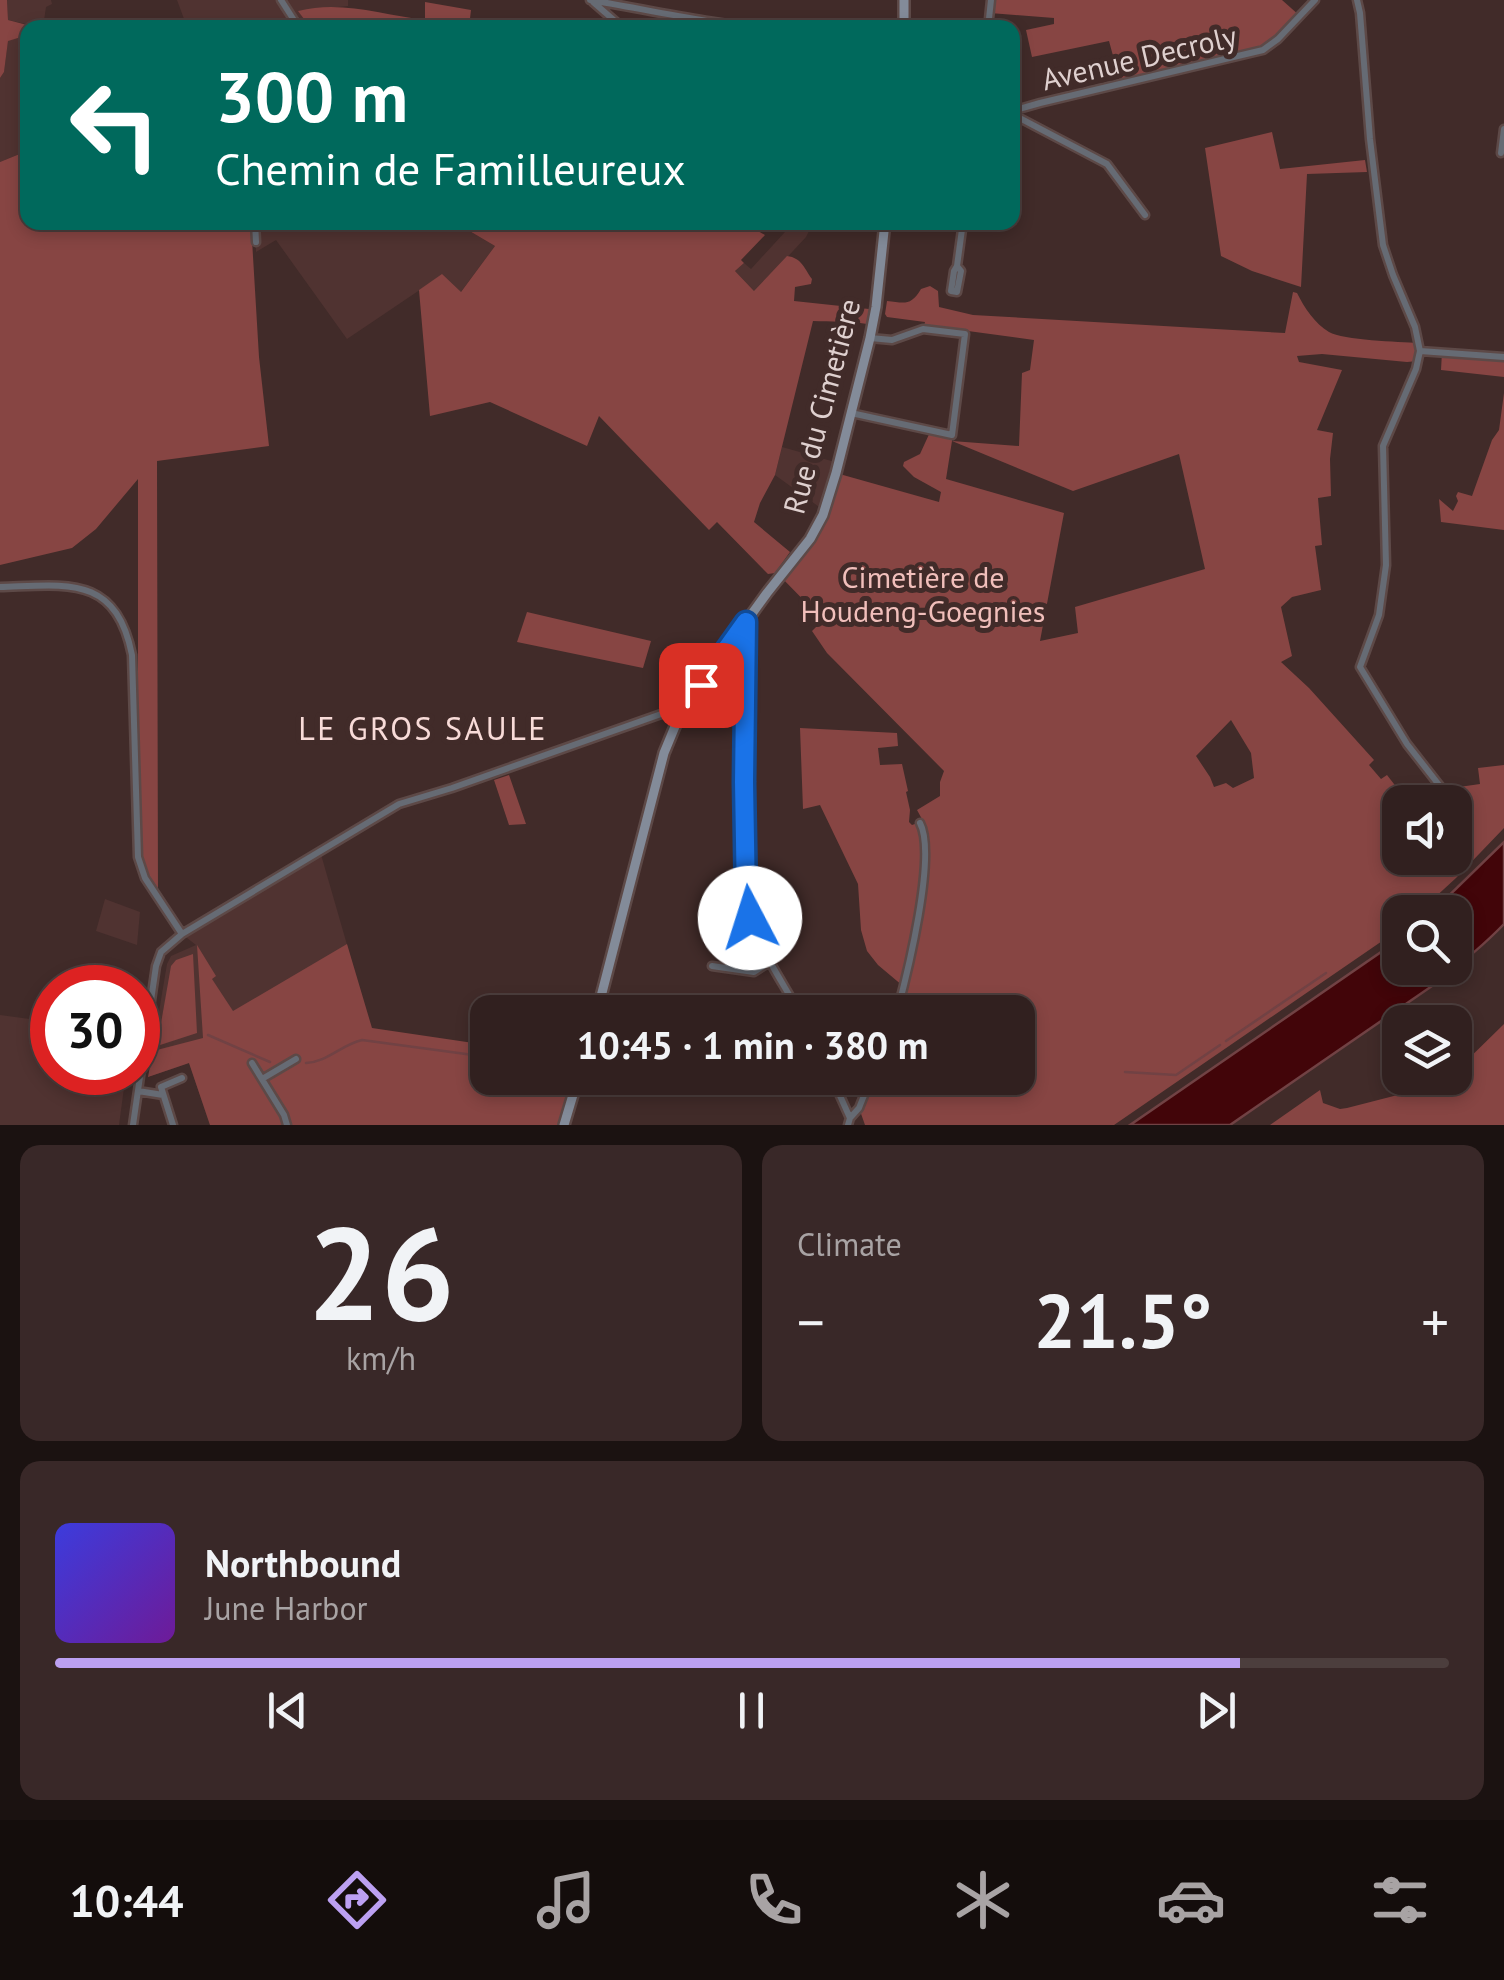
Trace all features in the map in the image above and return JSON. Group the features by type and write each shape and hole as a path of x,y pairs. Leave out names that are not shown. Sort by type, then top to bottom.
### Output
{"street":[{"path":"591,0 614,20"},
{"path":"591,0 702,20"},
{"name":"Avenue Decroly","path":"1020,109 1263,50 1316,0"},
{"path":"1357,0 1384,246 1420,351 1383,446 1386,565 1379,615 1360,668 1406,744 1439,785"},
{"path":"1020,116 1107,164 1145,215"},
{"path":"1501,153 1504,129"},
{"path":"255,230 256,242"},
{"name":"Rue du Cimetière","path":"601,995 664,753 681,712 817,527 836,473 870,338 883,230"},
{"path":"954,292 962,230"},
{"path":"851,413 952,434 965,334 924,329 892,340 870,338"},
{"path":"1420,351 1504,356"},
{"path":"0,587 61,585 84,589 105,600 123,624 132,655 138,858 144,878 182,934"},
{"path":"746,622 746,900 750,918 789,995"},
{"path":"156,965 162,952 182,934 399,804 664,713 681,712"},
{"path":"900,995 923,894 925,834 920,824"},
{"path":"712,966 754,972 771,962"},
{"path":"262,1079 296,1059"},
{"path":"252,1063 287,1125"},
{"path":"172,1125 161,1087 182,1078"},
{"path":"133,1125 137,1095"},
{"path":"564,1125 573,1095"},
{"path":"839,1095 849,1122"},
{"path":"849,1122 865,1095"}],"shaded area":[{"path":"7,0 51,0 44,20 8,20"},
{"path":"177,0 348,0 348,6 299,11 305,20 184,20"},
{"path":"18,38 20,154 0,162 0,78 8,40"},
{"path":"255,230 468,230 495,246 460,293 442,275 347,339 276,240 256,252"},
{"path":"810,230 755,292 735,271 744,263 751,269 785,232"},
{"path":"782,447 835,462 822,509 775,475"},
{"path":"1504,842 1504,924 1472,953 1472,895 1449,895"},
{"path":"320,851 371,1028 470,1070 470,1081 210,1125 189,1063 160,1073 160,1006 167,964 171,956 196,945 182,934"},
{"path":"105,899 140,912 137,945 96,931"},
{"path":"1382,951 1382,985 1433,985 1404,1005 1382,1005 1382,1020 1230,1125 1130,1125"},
{"path":"0,1015 30,1019 30,1095 123,1095 119,1125 0,1125"}],"green space":[{"path":"0,0 7,0 8,20 20,23 20,37 8,41 0,78"},
{"path":"991,0 1282,0 1300,16 1273,44 1121,85 1109,41 1032,57 1026,30 1054,24 1054,18 990,13"},
{"path":"425,2 471,10 470,20 425,20"},
{"path":"346,8 425,20 305,20 298,11"},
{"path":"1272,132 1280,169 1365,160 1367,172 1307,174 1301,287 1221,256 1205,148"},
{"path":"20,154 20,230 251,230 269,446 157,461 158,900 138,857 138,479 96,529 72,548 0,565 0,162"},
{"path":"468,230 756,230 765,235 735,271 754,291 787,256 799,261 812,279 811,284 795,287 794,301 869,309 867,324 813,321 775,475 754,522 790,552 775,573 768,574 717,522 709,530 599,416 587,446 490,402 430,416 419,290 442,274 461,292 495,246"},
{"name":"Cimetière de Houdeng-Goegnies","path":"930,286 938,291 939,307 973,315 1285,333 1293,292 1315,320 1336,335 1418,343 1418,361 1322,354 1297,356 1299,362 1342,370 1317,430 1333,433 1331,496 1318,498 1322,545 1315,546 1321,590 1292,597 1281,607 1292,656 1281,662 1374,760 1369,765 1381,779 1387,775 1395,785 1382,785 1382,875 1459,875 1438,895 1382,895 1382,940 1114,1125 865,1125 859,1108 864,1095 1035,1095 1035,995 901,995 903,986 867,951 861,930 858,884 820,805 803,809 800,728 897,733 898,746 878,748 880,765 902,764 912,825 923,821 917,810 940,796 944,771 827,653 812,631 823,620 780,576 810,539 836,473 939,502 941,492 903,466 920,454 931,430 952,435 952,441 1019,446 1022,373 1030,370 1034,340 923,329 925,322 885,314 887,301 907,302","holes":["952,441 1073,491 1179,454 1205,569 1075,607 1078,633 1040,641 1064,513 946,479","1231,720 1251,753 1254,778 1233,788 1226,783 1214,787 1196,756"]},
{"path":"1442,352 1504,357 1504,377 1441,370"},
{"path":"1504,393 1504,530 1441,522 1439,499 1453,511 1458,492 1472,496 1499,430"},
{"path":"527,612 651,641 643,668 517,642"},
{"path":"1504,765 1504,828 1472,861 1472,785 1480,784 1478,768"},
{"path":"509,775 526,824 509,825 494,780"},
{"path":"347,944 372,1028 470,1042 470,1095 573,1095 564,1125 210,1125 189,1063 160,1073 160,1049 203,1038 197,945 216,976 212,979 233,1011"},
{"path":"193,954 197,1033 160,1045 171,966"},
{"path":"1504,1024 1504,1125 1270,1125 1320,1090 1323,1103 1340,1109 1397,1095 1472,1095 1472,1055"}],"waterway":[{"path":"1226,1041 1326,973"},
{"path":"208,1035 270,1062"},
{"path":"306,1063 362,1040 470,1055"},
{"path":"1125,1072 1176,1075 1220,1045"}],"district":[{"name":"LE GROS SAULE","path":"423,728"}],"route":[{"path":"701,685 746,622 744,782 746,900 750,918"}]}
